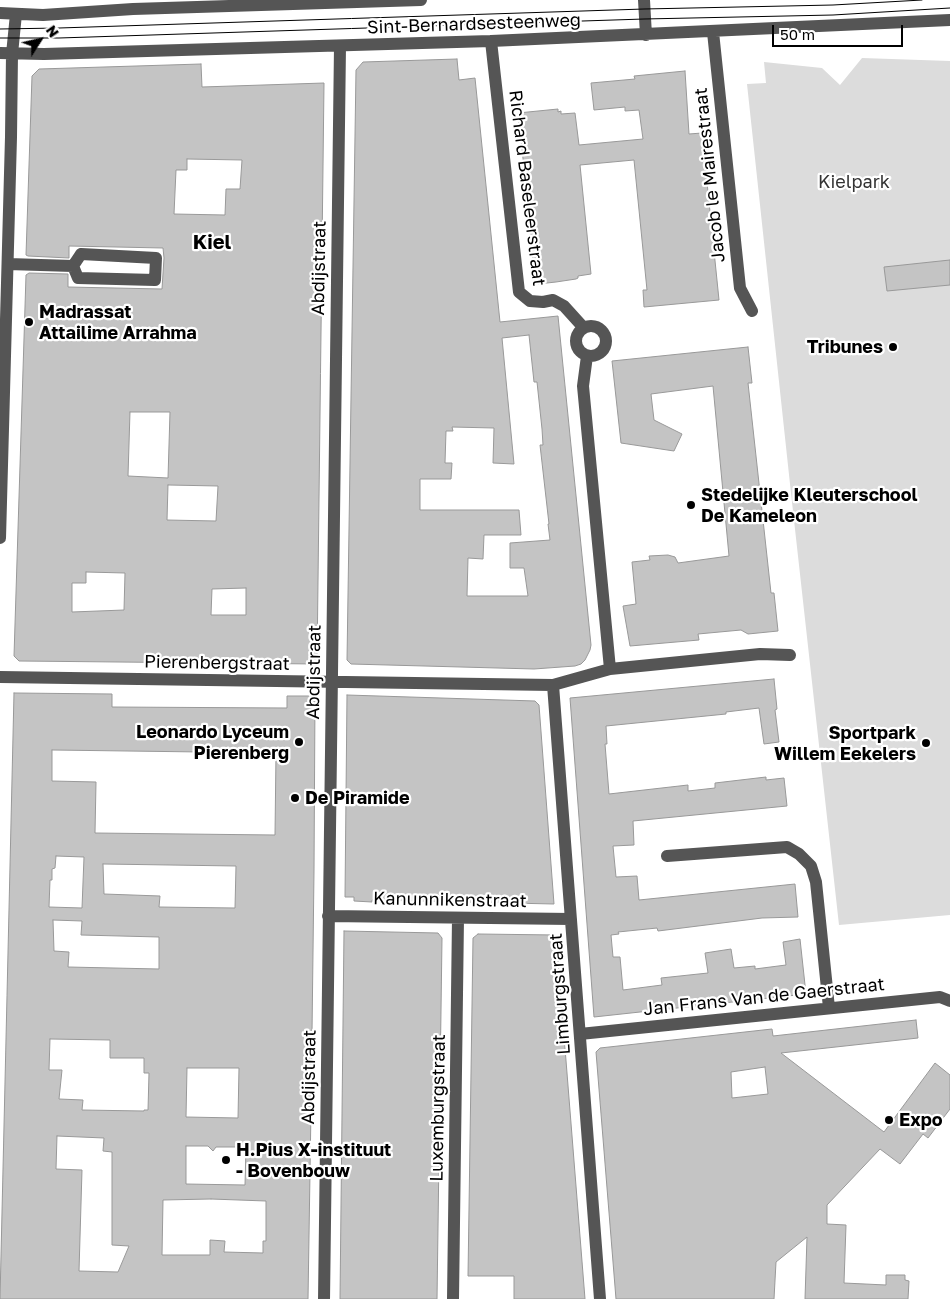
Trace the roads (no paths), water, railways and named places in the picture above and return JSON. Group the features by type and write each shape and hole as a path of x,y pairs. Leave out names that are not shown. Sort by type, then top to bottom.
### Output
{"street":[{"path":"90,0 92,13"},
{"name":"Sint-Bernardsesteenweg","path":"0,13 92,13 133,9 421,0"},
{"path":"644,0 646,35"},
{"path":"0,538 8,264 6,54 16,14"},
{"name":"Sint-Bernardsesteenweg","path":"6,54 491,41 950,20"},
{"name":"Jacob le Mairestraat","path":"713,32 740,288 752,311"},
{"name":"Richard Baseleerstraat","path":"491,41 519,292 530,301 543,302 553,300 564,306 583,327 596,327 602,331 606,339 604,347 592,356 587,356"},
{"name":"Abdijstraat","path":"324,1299 340,46"},
{"path":"81,254 156,258 155,280 78,278 73,266 81,254"},
{"path":"8,264 73,266"},
{"path":"583,327 579,330 576,340 579,349 587,356 583,386 610,670"},
{"name":"Pierenbergstraat","path":"0,677 553,685 610,670 760,654 790,655"},
{"name":"Limburgstraat","path":"553,685 600,1299"},
{"path":"667,856 787,847 799,854 811,866 816,882 829,1008"},
{"name":"Kanunnikenstraat","path":"328,916 571,920"},
{"name":"Luxemburgstraat","path":"453,1299 458,918"},
{"name":"Jan Frans Van de Gaerstraat","path":"580,1034 940,997 950,1001"}],"tram line":[{"path":"0,29 833,5 922,0"},
{"path":"0,38 59,38 644,19 833,15 950,8"}],"place":[{"name":"Madrassat Attailime Arrahma","path":"29,322"},
{"name":"Tribunes","path":"893,347"},
{"name":"Stedelijke Kleuterschool De Kameleon","path":"691,505"},
{"name":"Leonardo Lyceum Pierenberg","path":"299,742"},
{"name":"Sportpark Willem Eekelers","path":"926,743"},
{"name":"De Piramide","path":"295,798"},
{"name":"Expo","path":"889,1120"},
{"name":"H.Pius X-instituut - Bovenbouw","path":"226,1160"}],"district":[{"name":"Kiel","path":"212,243"}],"park label":[{"name":"Kielpark","path":"854,182"}]}
